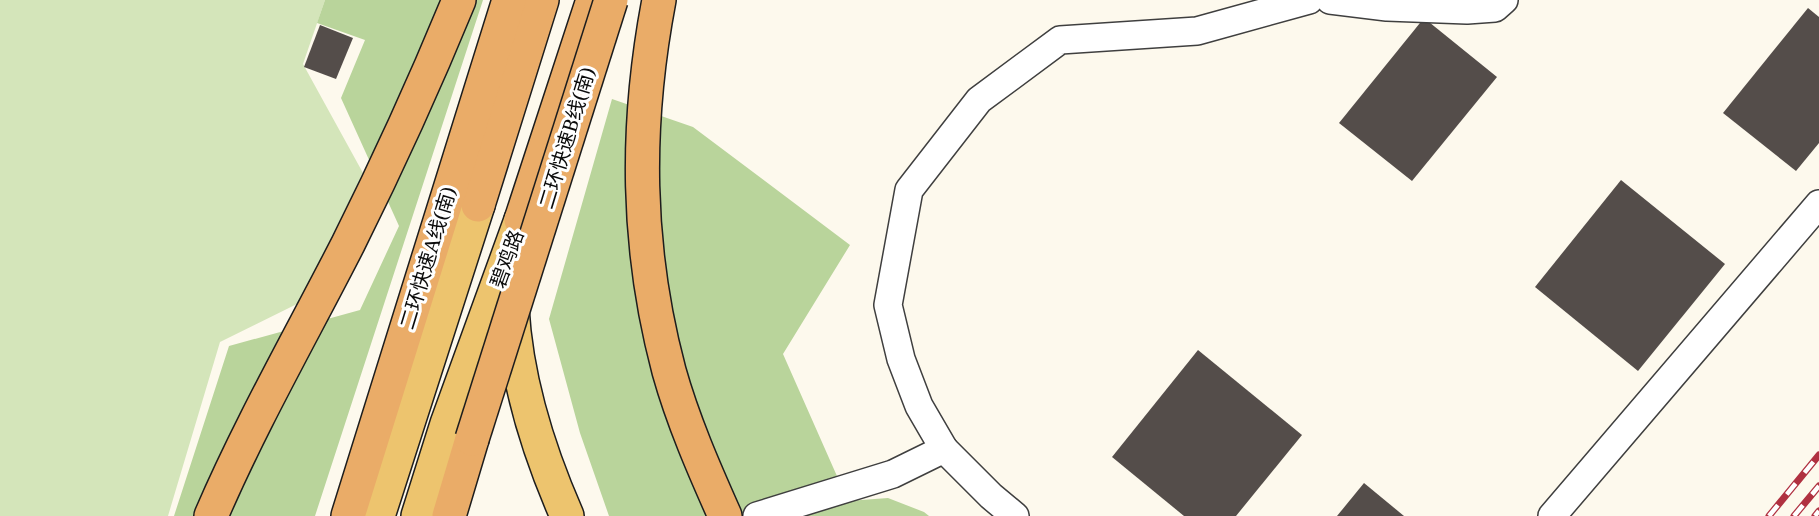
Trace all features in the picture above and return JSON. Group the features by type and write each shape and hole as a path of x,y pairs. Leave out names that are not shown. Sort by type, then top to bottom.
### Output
{"highway":[{"path":"211,516 243,447 376,188 427,77 459,0"},
{"name":"二环快速A线(南)","path":"348,516 509,0"},
{"path":"478,205 542,0"},
{"name":"碧鸡路","path":"521,220 593,0"},
{"name":"二环快速B线(南)","path":"449,516 610,0"},
{"path":"659,0 647,74 642,132 642,202 648,271 670,373 693,441 725,516"}],"main road":[{"path":"378,516 478,205"},
{"path":"521,220 512,279 515,341 527,405 536,436 567,516"},
{"name":"碧鸡路","path":"418,516 447,424 521,220"}],"street":[{"path":"1015,516 991,496 944,449 919,405 901,359 888,305 909,190 979,100 1060,40 1197,31 1310,0"},
{"path":"1330,0 1387,7 1467,10 1495,8 1504,0"},
{"path":"1552,516 1819,204"},
{"path":"757,516 893,474 944,449"}],"green space":[{"path":"0,0 325,0 303,64 363,173 299,303 220,342 168,516 0,516"},
{"path":"325,0 483,0 315,516 174,516 229,346 360,310 399,226 341,98 365,40 317,23"},
{"path":"612,99 693,127 850,245 783,354 848,501 888,498 929,516 609,516 580,433 549,319"}],"building":[{"path":"1808,8 1819,17 1819,143 1796,171 1723,113"},
{"path":"1424,18 1497,77 1412,181 1339,123"},
{"path":"320,25 353,38 336,79 304,67"},
{"path":"1621,180 1725,264 1638,371 1535,287"},
{"path":"1198,350 1302,435 1236,516 1184,516 1112,457"},
{"path":"1364,483 1404,516 1337,516"}],"railway":[{"path":"1769,516 1819,455"},
{"path":"1794,516 1819,486"},
{"path":"1815,516 1819,511"}]}
